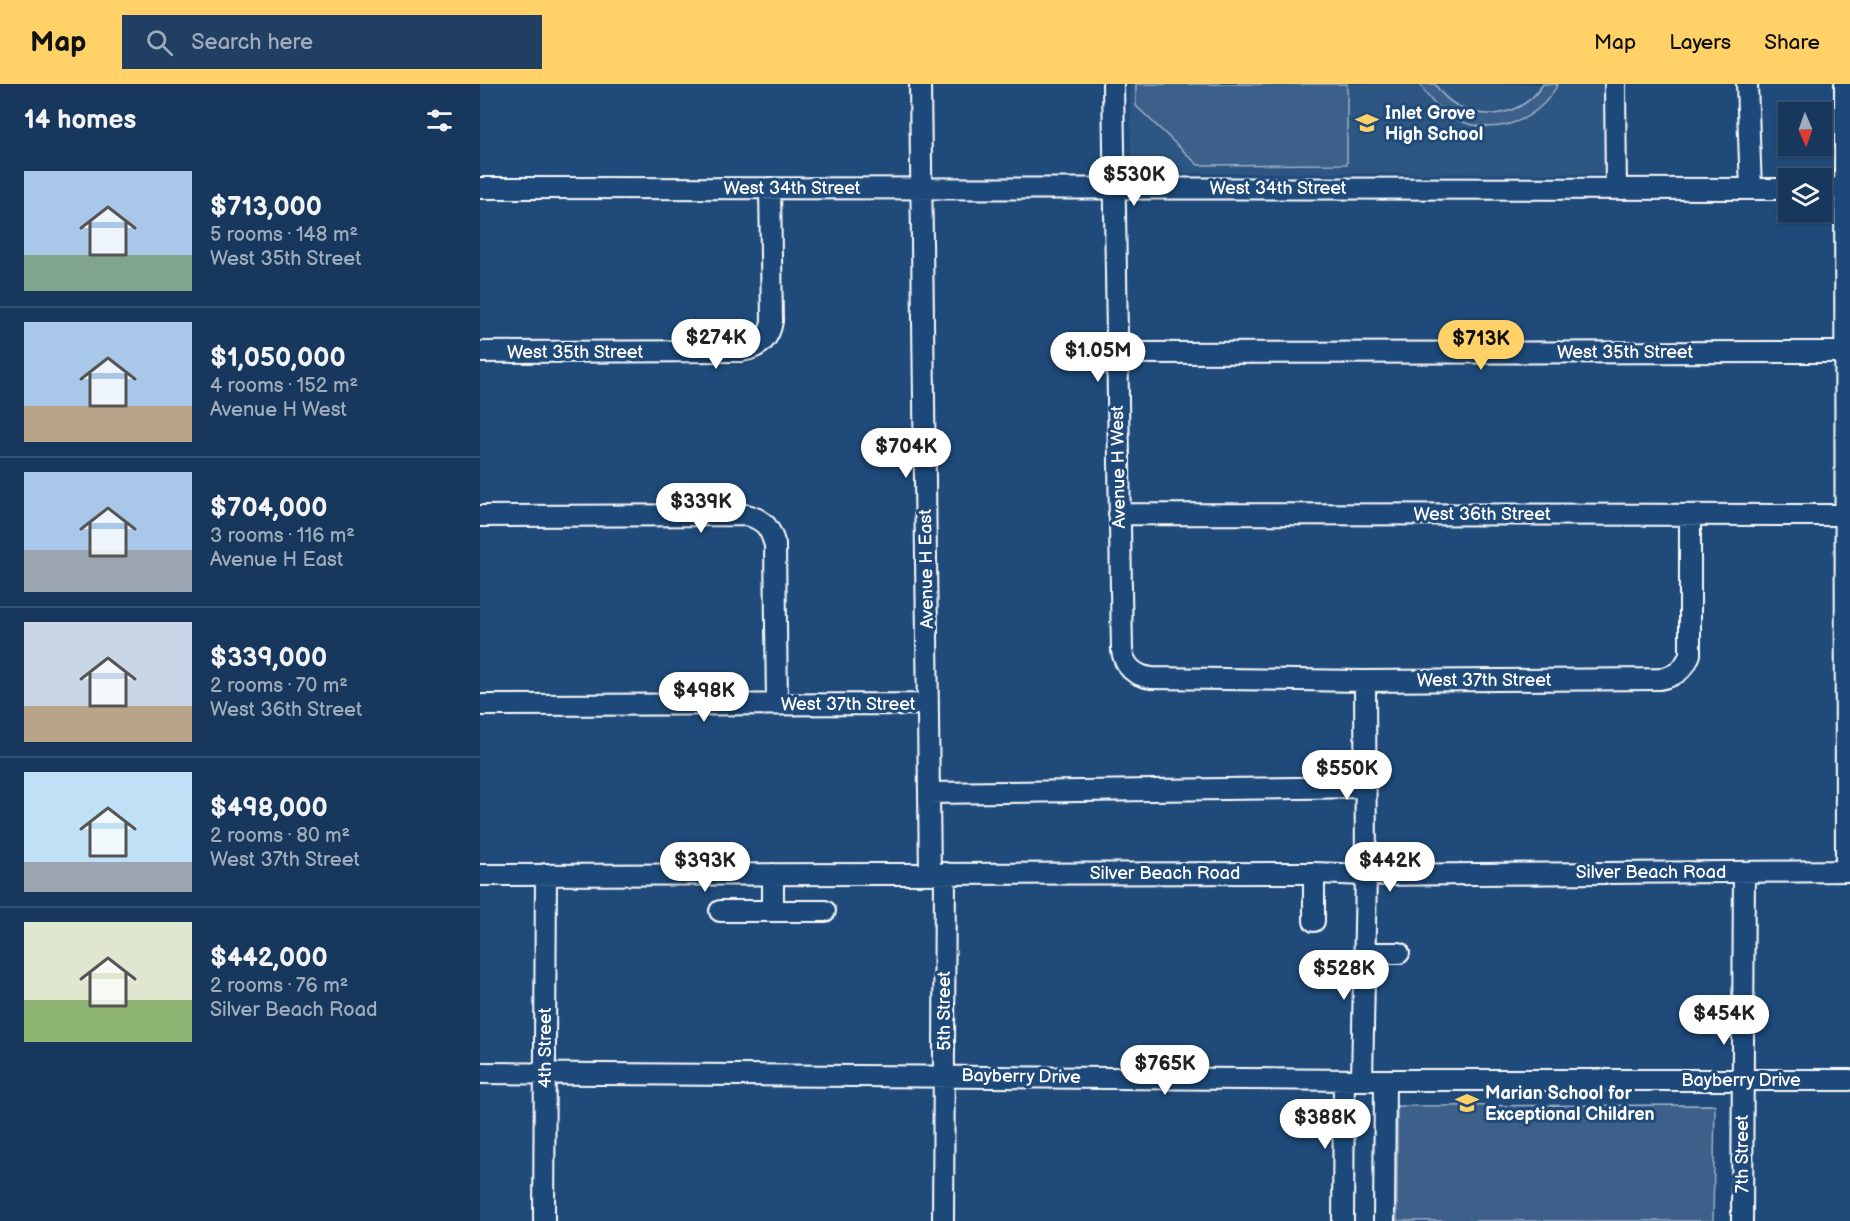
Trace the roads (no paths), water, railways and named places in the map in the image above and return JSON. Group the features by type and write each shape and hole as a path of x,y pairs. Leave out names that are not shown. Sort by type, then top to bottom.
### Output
{"street":[{"name":"Avenue H East","path":"920,84 929,793 938,873"},
{"name":"Avenue H West","path":"1113,84 1122,651 1129,668"},
{"path":"1615,84 1616,189"},
{"path":"1747,84 1751,189"},
{"path":"1847,91 1848,292 1845,352 1848,450 1846,516 1848,871"},
{"name":"West 34th Street","path":"480,188 1778,189"},
{"name":"West 35th Street","path":"480,352 742,351 760,345 766,338 772,321 770,188"},
{"path":"1832,191 1847,193"},
{"name":"West 35th Street","path":"1116,353 1845,352"},
{"name":"West 36th Street","path":"1119,514 1846,516"},
{"path":"480,516 747,515 764,522 771,530 775,545 777,704"},
{"name":"West 37th Street","path":"1129,668 1142,677 1152,678 1365,681 1670,677 1681,670 1690,654 1690,515"},
{"path":"1343,1221 1364,953 1365,681"},
{"name":"West 37th Street","path":"480,705 928,704"},
{"path":"929,793 1366,787"},
{"name":"Silver Beach Road","path":"480,875 1314,873 1366,875 1848,871"},
{"name":"7th Street","path":"1742,1221 1744,872"},
{"name":"5th Street","path":"938,873 944,1076 943,1221"},
{"path":"1314,873 1314,921"},
{"name":"4th Street","path":"544,1221 546,874"},
{"path":"773,874 773,911"},
{"path":"720,911 825,911"},
{"path":"1364,953 1400,954"},
{"name":"Bayberry Drive","path":"480,1073 1353,1080 1850,1080"},
{"path":"1384,1221 1385,1080"}],"place":[{"name":"Inlet Grove High School","path":"1367,123"},
{"name":"Marian School for Exceptional Children","path":"1467,1103"}]}
